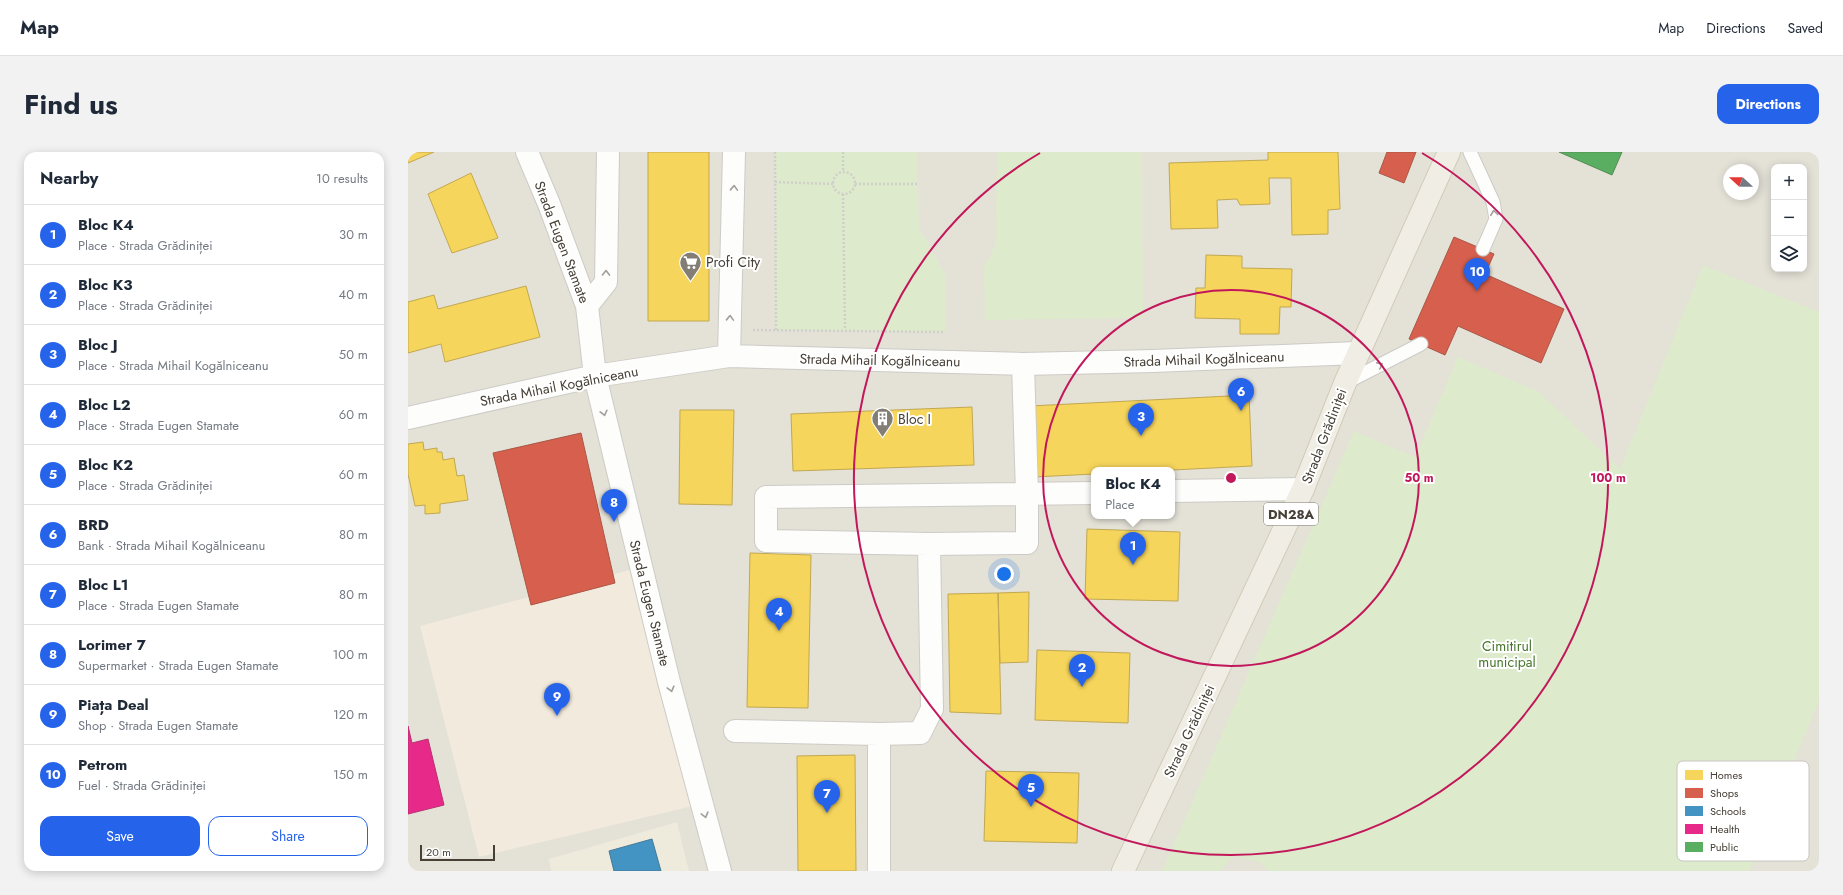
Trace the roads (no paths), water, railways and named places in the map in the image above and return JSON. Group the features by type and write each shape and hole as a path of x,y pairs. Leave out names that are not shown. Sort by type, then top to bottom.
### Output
{"main road":[{"name":"Strada Grădiniței","path":"1123,871 1303,489 1345,383 1449,152"}],"street":[{"name":"Strada Eugen Stamate","path":"527,152 549,204 588,306 595,376 669,682 720,871"},
{"path":"588,306 606,282 608,152"},
{"path":"729,356 734,152"},
{"name":"Strada Mihail Kogălniceanu","path":"408,418 595,376 729,356 1023,364 1358,354"},
{"path":"1023,364 1028,494 1027,543 929,544 766,542 766,497 1028,494 1091,493"},
{"path":"1175,491 1303,489"},
{"path":"735,731 878,734 920,733 932,709 929,544"},
{"path":"878,734 879,871"}],"lane":[{"path":"1470,152 1493,202 1496,219 1483,249"},
{"path":"1345,383 1421,344"}],"place":[{"name":"Profi City","path":"690,282"},
{"name":"Petrom","path":"1477,291"},
{"name":"BRD","path":"1241,411"},
{"name":"Bloc J","path":"1141,436"},
{"name":"Bloc I","path":"882,438"},
{"name":"Lorimer 7","path":"614,522"},
{"name":"Bloc K4","path":"1133,565"},
{"name":"Bloc L2","path":"779,631"},
{"name":"Bloc K3","path":"1082,687"},
{"name":"Piața Deal","path":"557,716"},
{"name":"Bloc K2","path":"1031,807"},
{"name":"Bloc L1","path":"827,813"}],"park label":[{"name":"Cimitirul municipal","path":"1507,654"}]}
